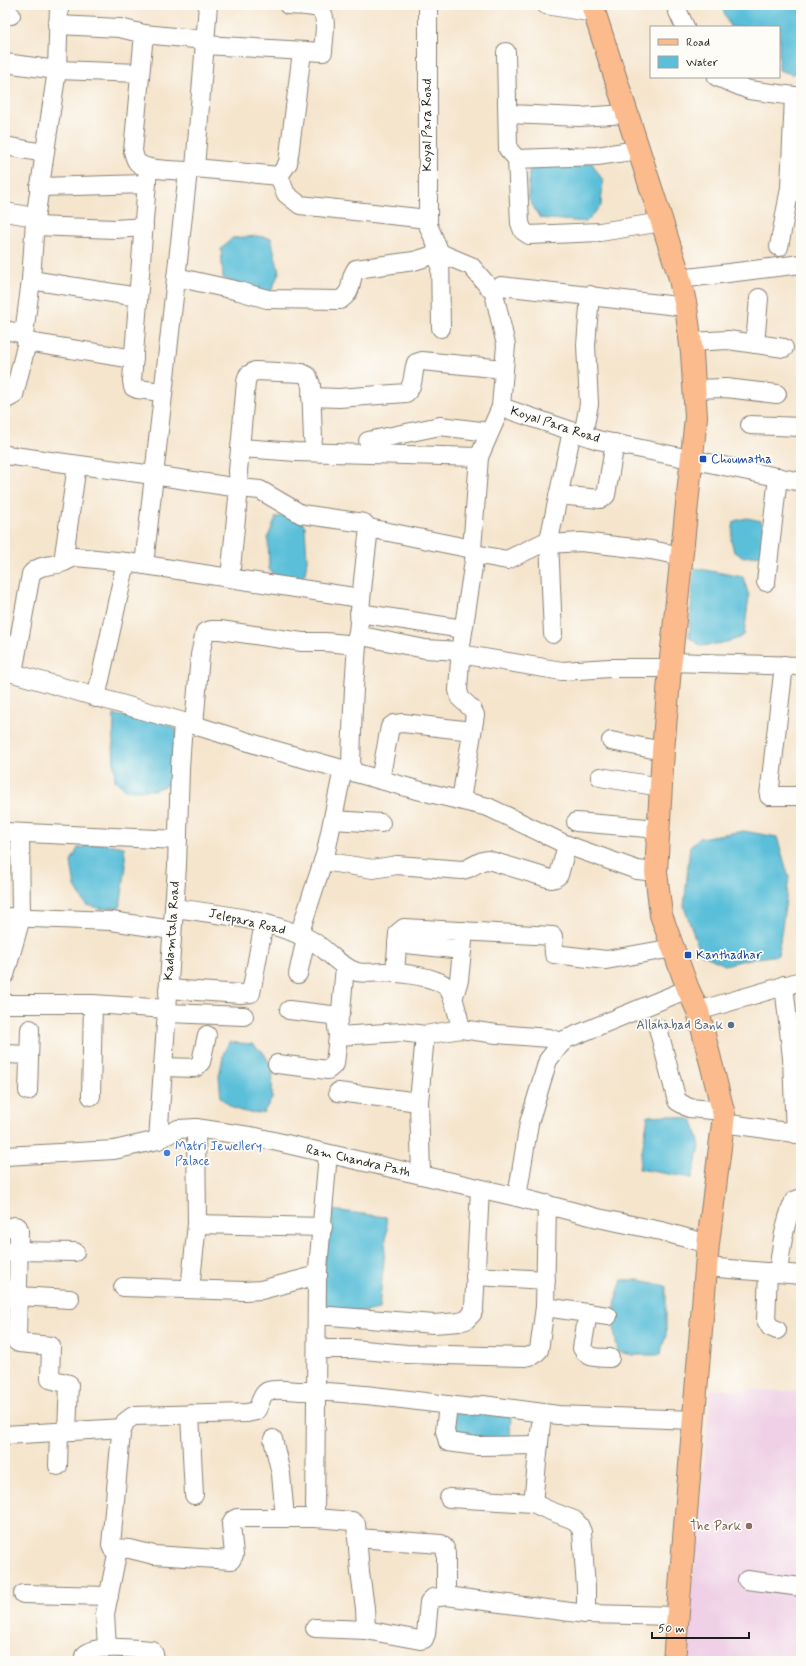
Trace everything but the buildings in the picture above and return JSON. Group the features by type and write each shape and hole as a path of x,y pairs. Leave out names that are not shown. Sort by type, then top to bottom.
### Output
{"main road":[{"path":"593,9 680,279 691,342 696,418 663,751 656,872 661,915 688,989 698,1011 724,1117 708,1244 674,1661"}],"street":[{"path":"5,400 14,394 25,338 39,187 57,70 57,25 59,5"},
{"path":"96,698 135,563 154,475 162,392 191,170 208,5"},
{"path":"57,25 120,28 144,34 204,42 302,52 323,52 325,17 322,11 316,8 288,5"},
{"name":"Koyal Para Road","path":"428,5 428,225 440,253 471,266 494,293 506,345 501,407 578,433 615,443 801,482"},
{"path":"546,5 593,9"},
{"path":"675,5 685,26"},
{"path":"144,34 133,151 138,163 147,176 132,381 133,387 137,389 162,392"},
{"path":"279,176 288,164 302,52"},
{"path":"506,52 508,149 518,159 520,223 523,231 529,235 600,232 662,222"},
{"path":"5,63 57,70 140,73"},
{"path":"719,78 749,90 798,96 797,132 790,188 793,215 779,247"},
{"path":"508,114 580,117 627,114"},
{"path":"5,146 44,153"},
{"path":"518,159 597,156 638,150"},
{"path":"39,187 191,170 279,176"},
{"path":"279,176 286,194 300,205 427,219"},
{"path":"5,212 35,222 115,229 144,227"},
{"path":"176,277 267,299 340,300 351,288 352,275 356,269 414,260 440,253 441,328"},
{"path":"680,279 801,264"},
{"path":"31,280 138,297"},
{"path":"494,293 501,286 686,307"},
{"path":"553,634 549,542 558,495 589,404 586,345 590,295"},
{"path":"755,344 759,298"},
{"path":"5,330 25,338 134,359"},
{"path":"691,342 728,340 784,348"},
{"path":"311,397 339,398 406,393 410,389 413,382 413,370 416,363 422,361 504,369"},
{"path":"230,578 239,488 238,471 240,448 246,382 248,375 255,371 302,373 308,376 311,385 313,439"},
{"path":"694,389 726,388 777,394"},
{"path":"461,800 475,715 472,709 460,698 458,690 460,652 473,551 478,457 501,407"},
{"path":"750,425 801,427"},
{"path":"368,441 440,426 489,432"},
{"path":"558,495 603,498 606,495 615,443"},
{"path":"240,448 304,452 478,457"},
{"path":"6,455 260,490 302,514 364,523 369,528 507,560 549,542 581,542 651,550 682,556"},
{"path":"63,562 77,465"},
{"path":"766,582 778,477"},
{"path":"298,974 302,936 347,770 360,606 369,528"},
{"path":"463,630 230,578 135,563 76,557 35,569 31,574 9,671 96,698 189,723 274,750 380,780 488,807 567,845 637,870 656,872"},
{"name":"Kadamtala Road","path":"158,1140 178,840 189,723 205,632 220,630 302,642 357,640"},
{"path":"357,640 460,652 562,670 671,665 793,666 769,796 801,796"},
{"path":"380,780 390,727 394,724 403,723 472,731"},
{"path":"611,742 663,751"},
{"path":"600,777 661,787"},
{"path":"333,820 381,823"},
{"path":"576,822 659,829"},
{"path":"5,974 13,918 13,833 178,840"},
{"path":"323,861 373,869 397,865 462,870 471,868 482,860 488,860 552,879 559,875 567,845"},
{"name":"Jelepara Road","path":"174,908 264,923 302,936 317,943 345,966 358,972 414,975 444,985 451,992 461,1028"},
{"path":"13,918 111,921 172,930"},
{"path":"168,989 240,994 251,993 264,923"},
{"path":"395,973 398,933 404,928 553,936 554,954 606,960 673,948"},
{"path":"453,999 459,980 464,931"},
{"path":"397,944 462,950"},
{"path":"277,1064 328,1070 335,1064 345,966"},
{"path":"698,1011 801,981"},
{"path":"658,1028 677,1101 689,1108 798,1134 784,986"},
{"path":"517,1197 529,1123 548,1060 564,1040 688,989"},
{"path":"5,1004 93,1004 244,1016"},
{"path":"91,1096 93,1004"},
{"path":"289,1010 331,1015 336,1018 338,1029"},
{"path":"338,1029 402,1032 425,1035 461,1028 497,1034 549,1038 562,1043"},
{"path":"28,1091 30,1030"},
{"path":"163,1067 195,1068 198,1066 207,1035"},
{"path":"421,1175 419,1102 425,1035"},
{"path":"5,1054 29,1055"},
{"path":"338,1092 419,1102"},
{"path":"190,1289 197,1224 196,1128"},
{"name":"Ram Chandra Path","path":"5,1156 114,1150 158,1140 178,1129 196,1128 256,1137 480,1188 598,1218 661,1231 708,1244"},
{"path":"315,1518 318,1276 328,1154"},
{"path":"317,1315 434,1324 466,1320 472,1314 474,1308 480,1188"},
{"path":"777,1330 770,1327 766,1320 773,1273 791,1208 794,1201 801,1198"},
{"path":"317,1349 353,1349 406,1354 525,1357 534,1355 539,1350 545,1306 547,1204"},
{"path":"197,1224 323,1227"},
{"path":"5,1228 15,1226 18,1227 12,1252 17,1342 19,1344 51,1346 50,1379 69,1384 58,1466"},
{"path":"12,1252 75,1252"},
{"path":"706,1267 801,1275"},
{"path":"123,1287 244,1291 261,1290 318,1276"},
{"path":"475,1276 546,1280"},
{"path":"13,1286 70,1298"},
{"path":"545,1306 608,1316"},
{"path":"588,1313 582,1348 586,1354 591,1357 610,1358"},
{"path":"366,1630 356,1524 352,1521 315,1518 237,1518 233,1520 231,1524 234,1555 231,1560 154,1555 130,1549 112,1548 111,1545 123,1428 125,1422 133,1416 247,1413 256,1411 260,1406 263,1395 267,1392 275,1390 316,1391 384,1397 472,1408 483,1405 558,1415 694,1420"},
{"path":"448,1405 445,1431 448,1442 477,1446 539,1445"},
{"path":"533,1503 542,1413"},
{"path":"190,1414 194,1495"},
{"path":"5,1435 123,1428"},
{"path":"273,1439 281,1474 285,1518"},
{"path":"449,1498 533,1503 574,1520 579,1525 582,1532 586,1573 586,1614"},
{"path":"357,1538 441,1544 445,1548 446,1554 446,1596"},
{"path":"107,1648 105,1614 118,1549"},
{"path":"747,1580 801,1588"},
{"path":"23,1594 109,1596"},
{"path":"315,1628 366,1630 420,1640 424,1639 426,1634 429,1602 433,1598 446,1596 586,1614 678,1616"},
{"path":"83,1661 86,1653 107,1648 151,1650 154,1654 155,1661"}],"shaded area":[{"name":"The Park","path":"711,1389 801,1391 801,1661 685,1661"}],"water":[{"path":"721,5 801,5 801,73 791,74 780,70 780,26 730,26"},
{"path":"592,163 603,181 601,206 586,222 540,218 528,198 529,172 533,165"},
{"path":"257,236 271,238 279,272 272,290 257,292 223,278 221,249 232,238"},
{"path":"297,516 305,526 307,560 305,574 299,581 277,579 269,569 268,537 276,517"},
{"path":"747,518 761,521 768,538 763,555 744,557 734,552 731,539 734,521"},
{"path":"694,568 743,577 749,596 744,635 718,644 701,646 689,637"},
{"path":"114,715 163,722 177,730 171,783 154,790 126,790 115,780 113,745"},
{"path":"744,831 777,837 789,878 778,955 745,960 725,965 701,954 684,907 690,846 699,838"},
{"path":"101,843 124,847 126,866 120,907 102,909 86,905 75,887 71,862 78,848"},
{"path":"229,1042 252,1044 263,1052 273,1069 272,1099 263,1113 240,1111 231,1107 221,1098 219,1076 224,1052"},
{"path":"669,1115 693,1120 700,1146 692,1178 639,1169 648,1116"},
{"path":"332,1210 386,1217 387,1229 379,1309 369,1311 324,1313 322,1277"},
{"path":"622,1280 640,1280 666,1286 666,1335 660,1355 634,1355 618,1352 614,1316 616,1298"},
{"path":"451,1409 511,1415 510,1440 460,1442 451,1433"}],"place":[{"name":"Choumatha","path":"703,459"},
{"name":"Kanthadhar","path":"688,955"},
{"name":"Allahabad Bank","path":"731,1025"},
{"name":"Matri Jewellery Palace","path":"167,1153"},
{"name":"The Park","path":"749,1526"}]}
